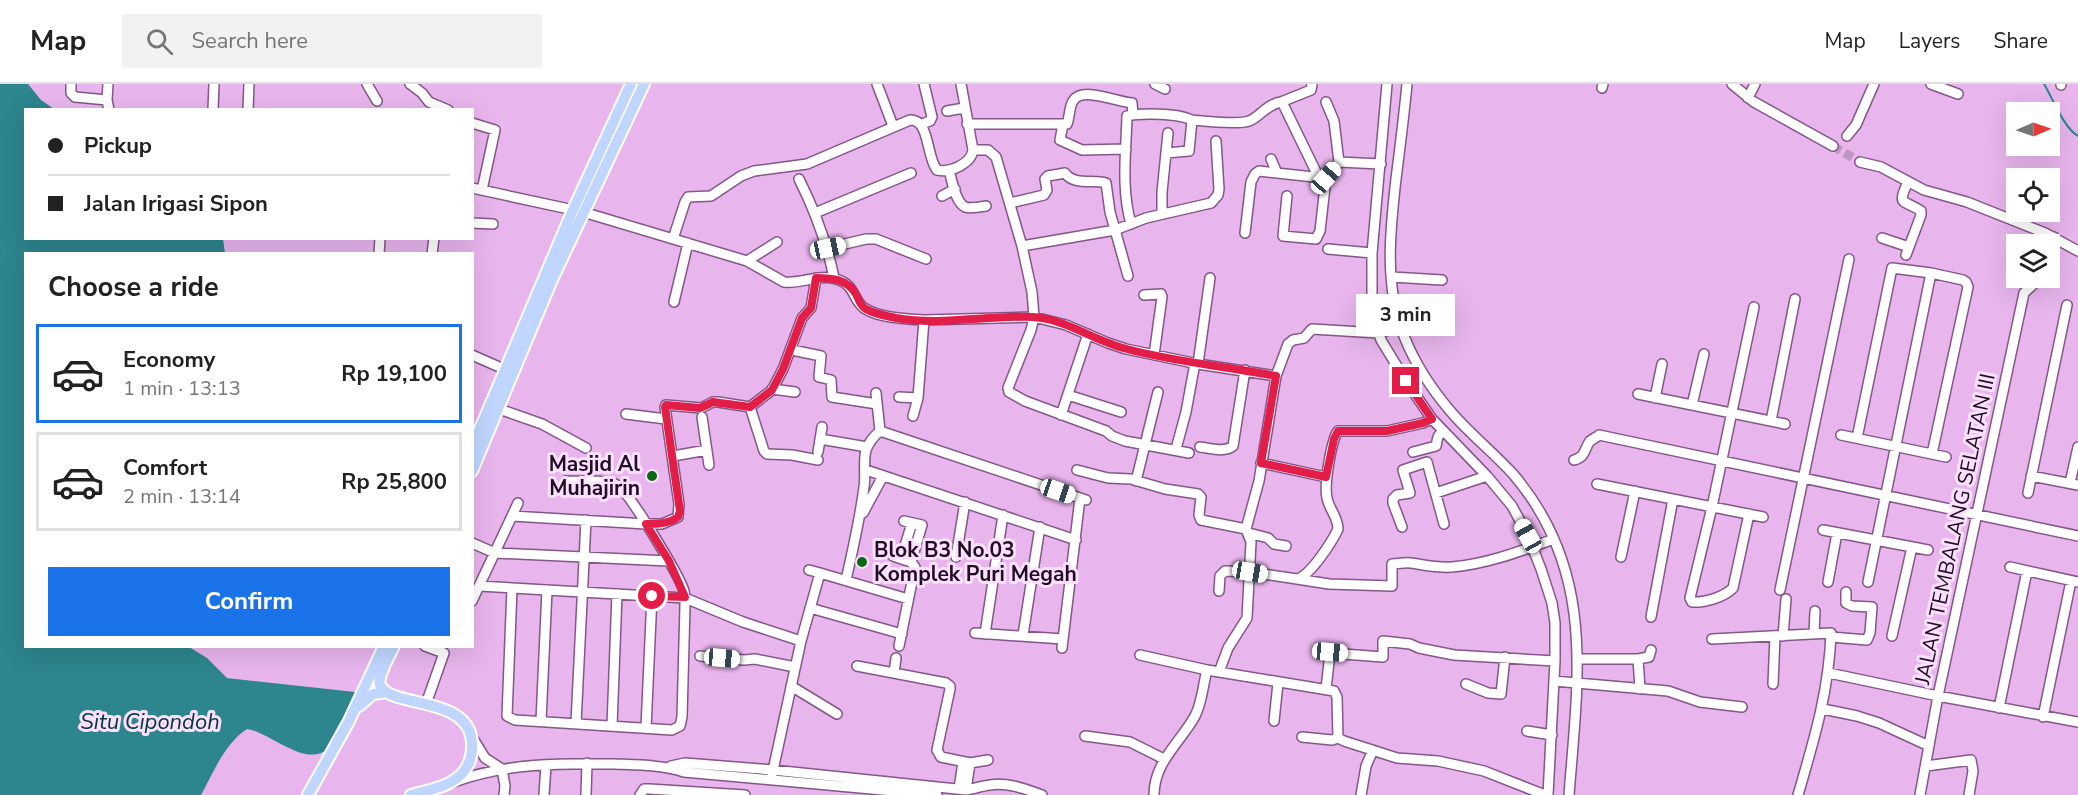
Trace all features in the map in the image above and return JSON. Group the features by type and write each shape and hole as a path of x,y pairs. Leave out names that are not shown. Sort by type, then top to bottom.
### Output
{"main road":[{"path":"477,425 506,370 578,211 631,84"},
{"path":"474,466 578,211 644,84"},
{"path":"310,793 349,721 383,648"},
{"path":"387,692 381,686 380,678 393,648"},
{"path":"349,721 370,697 379,692 387,692 458,716 466,724 472,749 468,765 457,779 446,785 411,795"}],"street":[{"path":"71,84 71,93 75,97 108,106 108,84"},
{"path":"213,108 214,84"},
{"path":"248,108 249,84"},
{"path":"367,84 377,101"},
{"path":"410,84 429,102 443,108"},
{"path":"877,84 893,126"},
{"path":"922,124 930,121 932,117 924,84"},
{"path":"673,239 688,197 714,194 741,176 754,171 807,164 914,119 922,124 934,167 940,171 949,170 969,160 973,150 961,84"},
{"path":"1099,94 1103,84"},
{"path":"1155,84 1165,89"},
{"path":"1131,224 1125,187 1127,116 1249,121 1264,109 1311,90 1312,84"},
{"path":"1302,737 1332,740 1338,738 1397,758 1438,761 1484,771 1546,795 1555,681 1555,623 1552,603 1534,546 1512,506 1487,476 1432,419 1406,381 1380,333 1372,311 1372,253 1387,84"},
{"path":"1407,84 1390,230 1392,277 1399,327 1418,364 1452,413 1513,474 1536,504 1568,574 1577,659 1569,795"},
{"path":"1732,84 1748,98 1833,146"},
{"path":"1748,98 1755,84"},
{"path":"1847,136 1856,125 1874,84"},
{"path":"1936,85 1958,94"},
{"path":"967,124 1067,124 1075,98 1099,94 1113,101 1133,104 1133,115"},
{"path":"1281,102 1322,178 1320,235 1316,239 1282,236 1287,196"},
{"path":"1326,102 1334,121 1340,162"},
{"path":"947,111 964,108"},
{"path":"1166,153 1189,151 1191,120"},
{"path":"474,124 495,130 495,139 477,189 578,211 688,243 747,261 784,282 834,278 850,286 867,310 896,318 924,320 1034,317 1088,334 1108,344 1154,355 1276,376"},
{"path":"1063,124 1060,140 1077,148 1126,149"},
{"path":"1162,213 1168,134"},
{"path":"1022,246 1114,230 1162,213 1215,200 1218,195 1219,182 1216,141"},
{"path":"973,150 988,150 996,157 1022,246 1032,292 1034,317 1031,330 1008,390 1025,401 1106,431 1112,436 1189,453"},
{"path":"1270,159 1277,173"},
{"path":"1245,233 1251,182 1259,171 1322,178 1340,162 1381,164"},
{"path":"1860,162 1881,167 1932,193 1967,202 2047,234"},
{"path":"949,170 961,203 966,207 986,206"},
{"path":"815,213 911,173"},
{"path":"1010,203 1044,195 1047,190 1045,179 1048,176 1065,173 1074,180 1103,182 1107,185 1114,230 1128,276"},
{"path":"799,179 828,248 834,278"},
{"path":"1882,238 1908,251 1921,211 1904,204 1901,200 1908,182"},
{"path":"942,196 955,189"},
{"path":"474,223 493,224"},
{"path":"828,248 876,239 926,259"},
{"path":"2060,240 2078,251"},
{"path":"747,261 777,242"},
{"path":"674,302 688,243"},
{"path":"1328,249 1372,253"},
{"path":"1780,590 1849,259"},
{"path":"1857,438 1892,268 1931,273 1963,280 1968,284 1932,454"},
{"path":"1868,582 1931,273"},
{"path":"1392,277 1442,280"},
{"path":"512,516 646,524 662,524 678,517 679,504 673,456 664,409 666,405 700,408 713,402 750,407 772,389 792,350 802,318 811,308 816,278"},
{"path":"1176,450 1197,363 1210,278"},
{"name":"JALAN TEMBALANG SELATAN III","path":"1920,795 1976,515 2024,293 2029,288"},
{"path":"1144,296 1161,294 1162,297 1154,355"},
{"path":"1771,421 1795,299"},
{"path":"2028,493 2067,305"},
{"path":"1749,514 1733,588 1724,594 1692,602 1690,598 1712,507 1754,307"},
{"path":"913,416 918,398 924,320"},
{"path":"1219,672 1228,648 1247,618 1251,542 1247,531 1259,481 1276,376 1288,344 1293,340 1304,338 1312,329 1380,333 1399,327"},
{"path":"1062,415 1088,334"},
{"path":"792,350 821,356 819,377 831,380 832,397 877,404"},
{"path":"1692,405 1704,354"},
{"path":"474,356 506,370"},
{"path":"1654,398 1662,364"},
{"path":"1200,447 1227,450 1233,446 1245,370"},
{"path":"772,389 795,392"},
{"path":"1136,481 1158,392"},
{"path":"876,393 880,431"},
{"path":"1068,394 1121,412"},
{"path":"1638,394 1785,424"},
{"path":"899,397 918,398"},
{"path":"750,407 767,454 818,456 822,427"},
{"path":"499,409 542,424 586,448"},
{"path":"626,414 666,419"},
{"path":"702,417 709,465"},
{"path":"1297,579 1309,572 1338,530 1338,523 1326,496 1326,477 1334,439 1338,431 1387,431 1432,419"},
{"path":"846,580 860,520 867,470 865,459 867,447 880,431"},
{"path":"880,431 1083,500 1063,644 1023,635 975,633"},
{"path":"1413,452 1436,446 1437,437 1444,432"},
{"path":"1574,460 1585,453 1590,441 1599,435 2078,536"},
{"path":"1841,435 1946,457"},
{"path":"820,439 867,447"},
{"path":"2031,476 2074,484 2078,447"},
{"path":"673,456 707,450"},
{"path":"1402,527 1393,499 1397,495 1410,493 1403,470 1427,462 1444,524"},
{"path":"1261,463 1326,477"},
{"path":"867,470 1076,540"},
{"path":"1077,470 1200,495 1202,499 1199,515 1201,519 1247,531 1268,538 1274,544 1286,546"},
{"path":"860,520 884,476"},
{"path":"1436,493 1487,476"},
{"path":"512,588 506,714 511,719 672,730 680,726 682,721 685,597 669,561 618,486 607,483 566,481"},
{"path":"1597,483 1763,517"},
{"path":"1621,557 1635,491"},
{"path":"1651,617 1673,499"},
{"path":"474,597 518,502"},
{"path":"956,557 964,502"},
{"path":"985,633 1003,515"},
{"path":"576,723 586,520"},
{"path":"899,646 915,571 914,564 897,557 908,522 922,525 911,562"},
{"path":"1023,635 1040,527"},
{"path":"1823,530 1928,550"},
{"path":"1828,582 1837,533"},
{"path":"1219,591 1222,573 1250,572 1329,584 1392,586 1392,564 1406,562 1430,567 1451,567 1497,559 1552,540"},
{"path":"474,544 495,553 669,561"},
{"path":"1892,636 1912,547"},
{"path":"2010,567 2075,581 2043,717"},
{"path":"809,570 908,599"},
{"path":"1999,708 2027,571"},
{"path":"772,772 801,641 820,573"},
{"path":"479,586 685,597 743,622 801,641"},
{"path":"541,721 547,590"},
{"path":"1831,637 1867,640 1870,633 1872,607 1852,606 1846,603 1846,592"},
{"path":"612,726 617,594"},
{"path":"646,728 652,596"},
{"path":"1773,684 1786,599"},
{"path":"810,608 902,634"},
{"path":"1814,634 1815,611"},
{"path":"1713,639 1832,633 1823,709 1798,795"},
{"path":"1326,690 1330,652 1383,657 1383,641 1410,644 1454,655 1555,661"},
{"path":"426,704 444,653 430,648"},
{"path":"1577,659 1638,659 1649,657 1651,650"},
{"path":"1140,655 1207,670 1334,691 1338,738"},
{"path":"700,656 756,659 795,667"},
{"path":"1466,684 1488,693 1501,694 1505,657"},
{"path":"894,673 897,658"},
{"path":"1638,659 1640,688"},
{"path":"857,666 946,683 950,686 938,754 966,765 988,760"},
{"path":"1154,795 1156,778 1164,759 1196,715 1207,670"},
{"path":"1829,673 2043,717 2078,722"},
{"path":"1555,681 1675,692 1700,702 1742,707"},
{"path":"1274,721 1278,683"},
{"path":"791,686 837,714"},
{"path":"1823,709 1878,723 1929,746"},
{"path":"1527,731 1552,735"},
{"path":"470,733 485,758 502,769 504,795"},
{"path":"1085,735 1130,742 1164,759"},
{"path":"1361,794 1366,766 1373,750"},
{"path":"1926,766 1971,760 1973,766 1969,795"},
{"path":"544,795 546,765"},
{"path":"446,785 502,769 546,765 587,769 668,767 772,772 915,794 937,795"},
{"path":"963,785 966,765"},
{"path":"684,790 685,768"},
{"path":"586,795 587,769"},
{"path":"824,779 963,785 994,784 1021,787 1042,795"},
{"path":"994,784 1002,794"},
{"path":"1007,795 1010,790 1021,787"},
{"path":"641,793 649,789 745,795"}],"water":[{"name":"Situ Cipondoh","path":"0,84 28,84 41,100 53,108 24,108 24,240 223,240 225,252 24,252 24,648 191,648 207,658 227,678 355,692 353,701 328,749 319,754 298,752 247,729 226,750 201,795 0,795"}],"waterway":[{"path":"2044,84 2063,120 2078,136"}],"tunnel":[{"path":"1833,146 1860,162"}],"place":[{"name":"Masjid Al Muhajirin","path":"652,476"},
{"name":"Blok B3 No.03 Komplek Puri Megah","path":"862,562"}],"route":[{"path":"652,596 685,597 669,561 646,524 662,524 673,520 678,517 680,511 665,414 666,405 700,408 718,402 745,408 754,405 772,390 792,350 802,318 811,308 816,278 834,278 843,282 850,286 867,310 896,318 924,320 1034,317 1066,326 1126,349 1198,364 1276,376 1261,463 1326,477 1334,439 1338,431 1387,431 1432,419 1406,381"}]}
